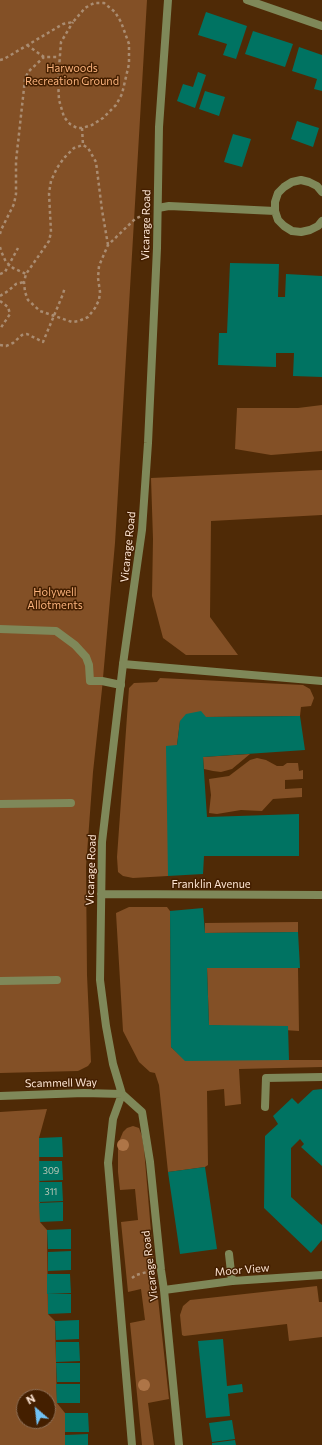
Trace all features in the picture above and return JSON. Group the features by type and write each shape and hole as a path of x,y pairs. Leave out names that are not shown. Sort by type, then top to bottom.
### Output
{"street":[{"name":"Vicarage Road","path":"168,0 159,128 158,208 148,443 142,530 123,664 102,842 100,980 106,1026 122,1094 142,1112 150,1162 179,1445"},
{"path":"247,0 322,26"},
{"path":"322,192 317,186 300,180 292,182 284,187 278,194 275,202 275,211 278,220 292,231 301,232 310,230 318,226 322,221"},
{"path":"158,208 168,206 275,211"},
{"path":"0,629 56,631 75,645 86,657 89,665 90,681 102,681 121,685"},
{"path":"123,664 322,681"},
{"path":"0,804 71,803"},
{"name":"Franklin Avenue","path":"101,894 322,895"},
{"path":"0,981 57,980"},
{"path":"265,1107 266,1078 322,1077"},
{"name":"Scammell Way","path":"0,1096 84,1093 122,1094"},
{"path":"122,1094 113,1119 108,1163 132,1445"},
{"path":"229,1254 232,1280"},
{"name":"Moor View","path":"164,1290 232,1280 322,1275"}],"path":[{"path":"94,3 104,3 115,12 121,22 128,44 129,64 122,94 116,105 103,118 92,125 82,128 77,128 70,124 64,117 59,100 58,81 61,42 73,22 85,8 94,3"},
{"path":"0,60 63,24 73,22"},
{"path":"27,45 44,57 59,57"},
{"path":"0,234 0,230 14,204 16,194 16,161 26,79 28,72 44,57"},
{"path":"82,128 83,145"},
{"path":"83,145 88,148 96,162 108,245"},
{"path":"83,145 74,148 57,168 51,181 49,193 51,232 49,241 26,274 24,282 28,300 40,311 72,322 88,317 99,300 99,266 108,245 135,219 158,208"},
{"path":"0,247 0,251 6,262 13,268 26,274"},
{"path":"0,274 5,272 18,248"},
{"path":"0,296 16,284 24,282"},
{"path":"0,345 6,346 13,343 22,334 27,334 43,342 65,287"},
{"path":"0,301 8,308 10,314 0,329"},
{"path":"118,1291 136,1275 161,1270"}],"green space":[{"path":"0,0 147,0 115,543 93,772 86,867 87,975 91,1062 88,1066 78,1071 0,1073"},
{"path":"322,405 322,451 271,455 235,449 237,408 298,408"},
{"path":"322,470 322,515 211,521 210,617 238,655 186,655 163,638 152,596 153,539 151,478"},
{"path":"160,678 303,685 310,689 314,698 311,706 301,707 300,716 206,717 180,721 168,876 133,878 123,876 118,872 117,857 129,688 134,683 157,682"},
{"path":"250,754 232,769 221,772 204,769 203,757"},
{"path":"257,758 266,760 277,766 283,766 287,763 298,763 299,771 303,770 303,779 285,780 285,789 302,788 302,797 273,799 262,811 241,810 217,814 209,813 211,795 209,779 229,776 250,760"},
{"path":"129,907 167,907 170,911 171,1047 185,1060 322,1060 322,1067 239,1069 241,1104 225,1106 224,1089 207,1091 208,1165 205,1167 168,1172 159,1085 155,1073 150,1072 139,1062 123,1031 116,913"},
{"path":"298,922 298,932 205,933 205,923"},
{"path":"207,968 298,968 299,1031 209,1025"},
{"path":"47,1109 39,1138 40,1222 47,1230 48,1314 55,1321 57,1403 65,1413 65,1445 0,1445 0,1112"},
{"path":"133,1126 139,1128 144,1149 152,1243 169,1399 148,1403 154,1445 142,1445 130,1323 145,1320 141,1289 128,1292 121,1222 138,1220 135,1189 120,1190 118,1172 118,1144 123,1132 127,1128"},
{"path":"317,1286 319,1302 322,1302 322,1337 289,1341 287,1324 184,1336 182,1335 180,1315 183,1306 190,1300"}],"building":[{"path":"206,12 247,26 236,59 223,55 227,44 198,35"},
{"path":"253,31 293,44 285,67 245,54"},
{"path":"299,47 322,55 322,91 314,89 317,79 292,71"},
{"path":"198,72 206,75 195,108 177,101 183,84 193,87"},
{"path":"205,91 225,97 219,116 199,109"},
{"path":"297,121 319,128 313,147 291,139"},
{"path":"233,134 251,139 242,167 224,162"},
{"path":"230,263 279,264 278,297 285,297 286,274 322,276 322,377 293,376 294,353 276,353 276,367 218,365 219,333 227,333"},
{"path":"201,711 206,717 300,716 305,750 203,757 207,817 299,814 299,856 204,856 203,874 168,876 166,746 177,745 180,721 186,714"},
{"path":"203,908 205,933 298,932 300,968 207,968 209,1025 288,1026 289,1060 185,1061 171,1047 170,911"},
{"path":"322,1089 322,1166 301,1147 304,1144 300,1139 291,1148 291,1197 322,1225 322,1240 311,1253 264,1208 265,1136 278,1124 273,1116 292,1098 298,1104 313,1090"},
{"path":"62,1137 63,1157 39,1157 39,1138"},
{"path":"39,1161 62,1161 63,1180 39,1181"},
{"path":"205,1167 217,1249 180,1254 168,1172"},
{"path":"39,1182 62,1182 63,1201 39,1202"},
{"path":"63,1202 63,1221 40,1222 39,1203"},
{"path":"71,1229 71,1249 48,1249 47,1230"},
{"path":"71,1251 71,1270 48,1271 48,1252"},
{"path":"47,1274 70,1274 71,1293 47,1294"},
{"path":"48,1294 71,1294 71,1313 48,1314"},
{"path":"79,1320 79,1339 56,1340 55,1321"},
{"path":"223,1339 227,1386 242,1384 243,1392 228,1394 230,1416 206,1418 198,1341"},
{"path":"56,1342 79,1342 80,1361 56,1362"},
{"path":"56,1363 80,1363 80,1382 57,1382"},
{"path":"56,1384 80,1384 80,1403 57,1403"},
{"path":"65,1413 88,1413 89,1432 65,1432"},
{"path":"232,1420 235,1439 212,1442 209,1423"},
{"path":"88,1434 88,1445 65,1445 65,1435"},
{"path":"235,1440 236,1445 212,1445 212,1443"}],"park label":[{"name":"Harwoods Recreation Ground","path":"72,74"},
{"name":"Holywell Allotments","path":"55,598"}]}
